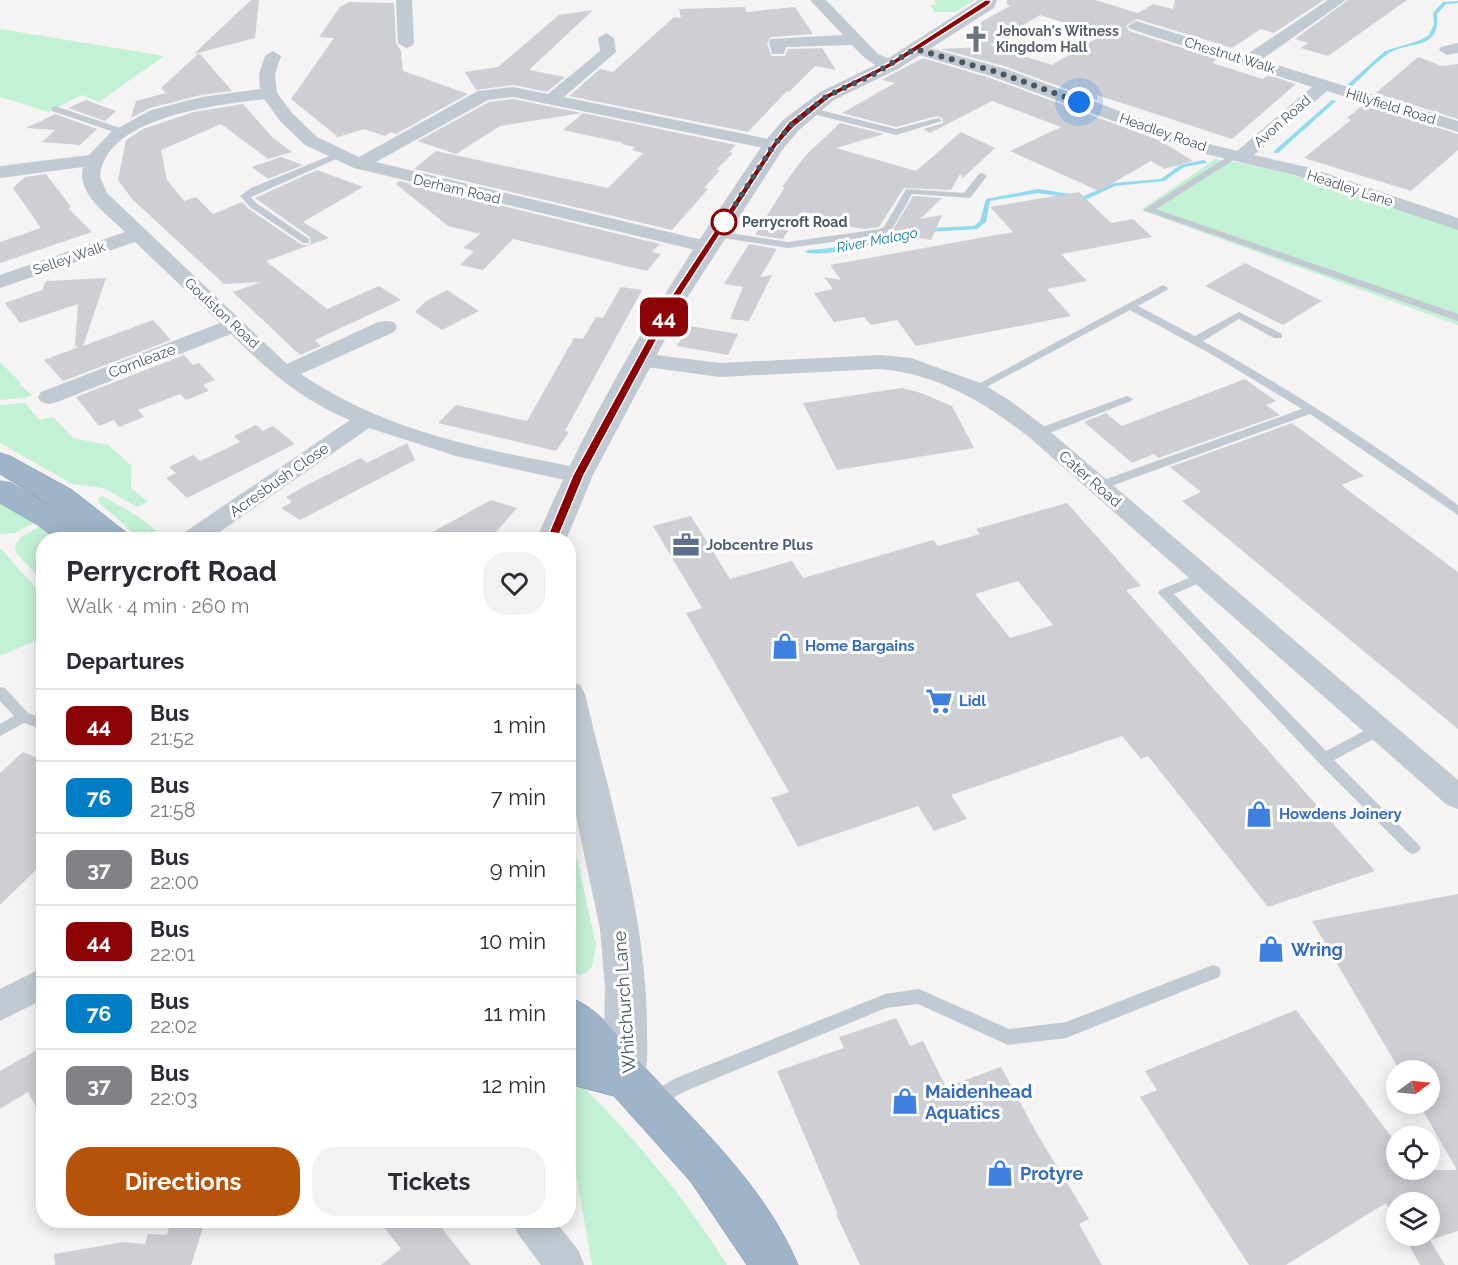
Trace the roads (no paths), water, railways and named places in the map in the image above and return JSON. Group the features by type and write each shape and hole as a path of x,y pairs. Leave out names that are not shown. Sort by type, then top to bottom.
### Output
{"highway":[{"path":"0,462 61,497 106,532"},
{"path":"0,490 49,518 67,532"},
{"path":"576,1022 597,1041 715,1175 759,1238 774,1265"},
{"path":"576,1063 583,1070 638,1090"}],"street":[{"path":"404,0 406,44"},
{"path":"818,0 872,57 891,65"},
{"path":"554,532 579,475 674,298 774,145 791,125 827,96 891,65 987,4 988,0"},
{"path":"1249,61 1338,0"},
{"name":"Chestnut Walk","path":"1136,26 1324,85"},
{"path":"551,100 608,51 606,38"},
{"path":"778,51 777,42 854,40"},
{"name":"Headley Road","path":"915,49 997,72 1203,148 1238,156"},
{"path":"0,172 94,160 110,141 136,123 165,111 200,103 269,93 267,74 273,56"},
{"name":"Avon Road","path":"1238,156 1324,85"},
{"name":"Hillyfield Road","path":"1324,85 1458,127"},
{"path":"360,165 483,95 513,92 774,145"},
{"name":"Derham Road","path":"269,93 286,117 311,141 360,165 712,240"},
{"name":"Headley Lane","path":"1238,156 1304,172 1458,224"},
{"name":"Goulston Road","path":"94,160 91,180 100,198 285,373 327,400 367,418 440,444 491,458 579,475"},
{"name":"Selley Walk","path":"0,282 138,234"},
{"name":"Cornleaze","path":"49,397 235,325"},
{"path":"285,373 386,327"},
{"name":"Cater Road","path":"640,360 720,370 891,363 929,370 975,388 1038,433 1458,798"},
{"name":"Acresbush Close","path":"203,532 367,418"},
{"name":"Whitchurch Lane","path":"576,731 620,929 638,1090"},
{"path":"0,1006 36,986"},
{"path":"536,1228 564,1265"}],"lane":[{"path":"55,109 123,132"},
{"path":"808,110 896,132 938,121"},
{"path":"306,241 253,205 245,196 254,190 340,155"},
{"path":"1238,156 1148,210 1458,318"},
{"path":"712,240 788,245 883,232 888,229 909,191 967,196 982,176"},
{"path":"975,388 1163,288"},
{"path":"1130,306 1196,340 1311,410 1416,479 1458,511"},
{"path":"1196,340 1239,315 1278,336"},
{"path":"1038,433 1127,399"},
{"path":"1099,486 1311,410"},
{"path":"1203,576 1165,593 1413,848"},
{"path":"0,692 23,717 36,721"},
{"path":"0,731 23,717"},
{"path":"1324,759 1380,729"},
{"path":"638,1090 682,1084 885,1001 919,996 1008,1037 1066,1030 1213,972"}],"waterway":[{"name":"River Malago","path":"1350,85 1387,52 1423,41 1431,36 1436,24 1435,14 1445,3 1458,2"},
{"name":"River Malago","path":"1276,152 1334,101"},
{"name":"River Malago","path":"927,230 975,228 983,222 988,200 1038,191 1085,198 1114,185 1162,180 1182,166 1204,162"},
{"name":"River Malago","path":"808,252 847,248 909,233"}],"place":[{"name":"Jehovah's Witness Kingdom Hall","path":"976,39"},
{"name":"Perrycroft Road","path":"724,222"},
{"name":"Jobcentre Plus","path":"686,545"},
{"name":"Home Bargains","path":"785,646"},
{"name":"Lidl","path":"939,701"},
{"name":"Howdens Joinery","path":"1259,814"},
{"name":"Wring","path":"1271,949"},
{"name":"Maidenhead Aquatics","path":"905,1101"},
{"name":"Protyre","path":"1000,1173"}]}
